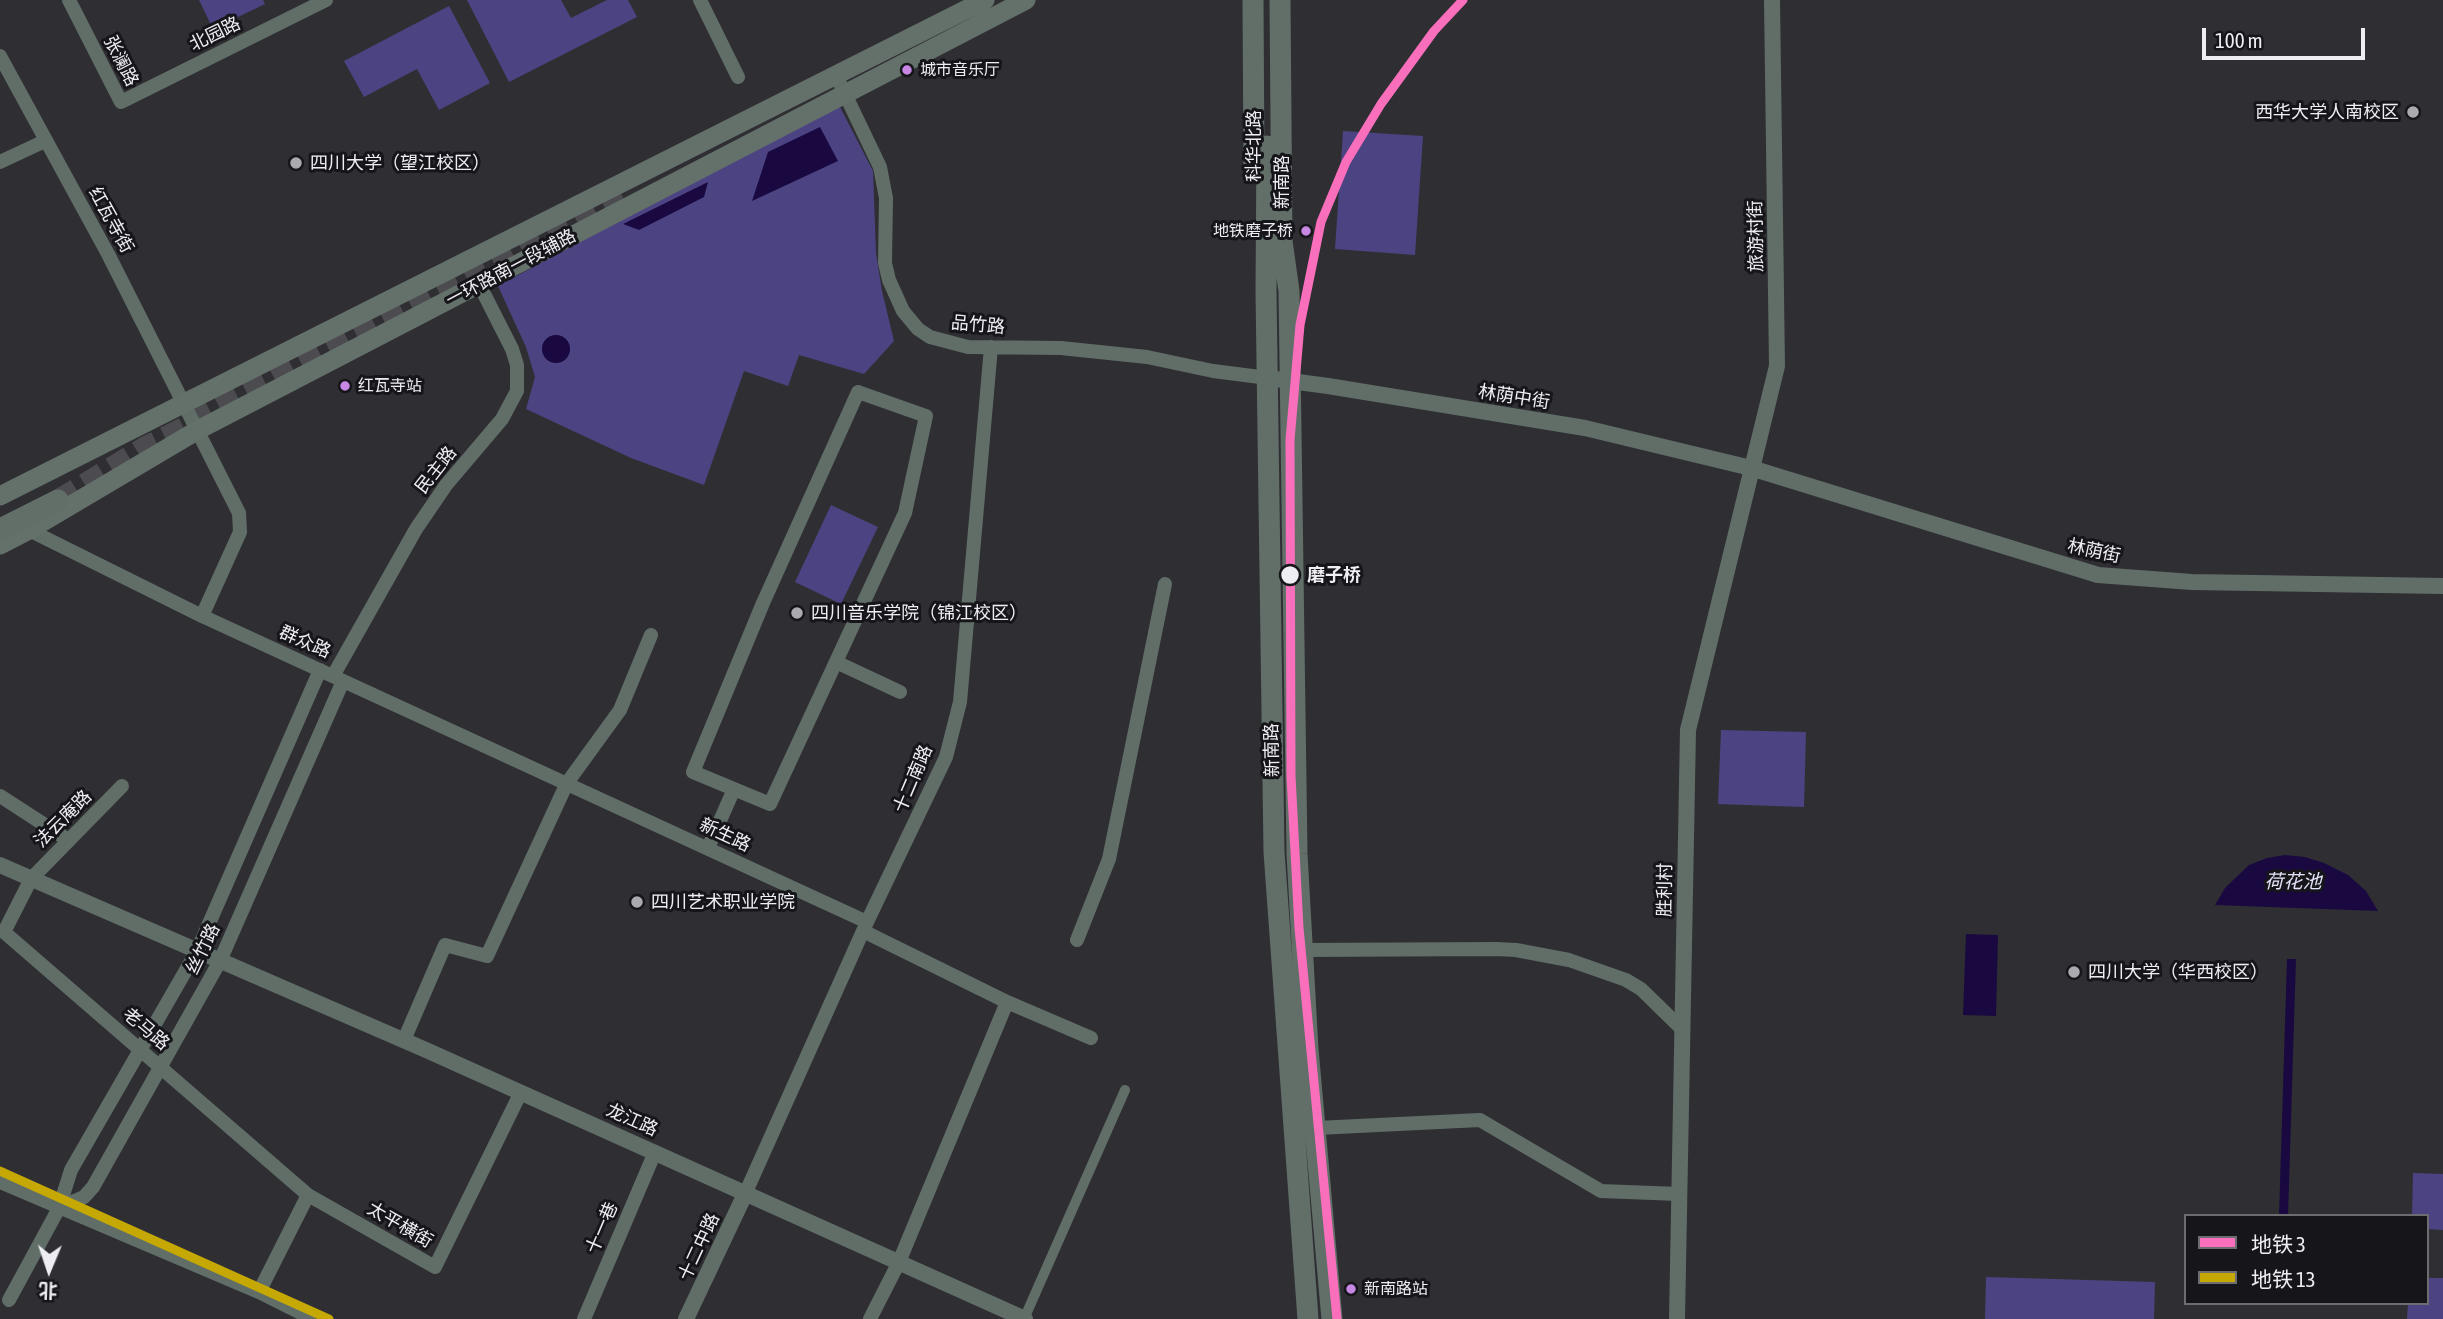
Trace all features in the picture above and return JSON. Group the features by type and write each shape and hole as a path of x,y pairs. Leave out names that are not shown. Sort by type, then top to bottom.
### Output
{"main road":[{"name":"一环路南一段辅路","path":"0,496 985,0"},
{"name":"一环路南一段辅路","path":"0,545 198,430 1026,0"},
{"name":"科华北路","path":"1259,0 1253,11 1254,220 1266,291"},
{"path":"1267,0 1274,52"},
{"path":"1274,52 1280,0"},
{"path":"1289,291 1293,241 1290,7"},
{"name":"新南路","path":"1274,52 1282,241 1289,291 1297,854 1308,1049 1332,1319"},
{"name":"新南路","path":"1274,52 1266,291 1274,852 1308,1319"},
{"path":"0,513 55,493 0,529"}],"street":[{"name":"张澜路","path":"69,0 121,102"},
{"name":"北园路","path":"121,102 326,0"},
{"path":"700,0 738,77"},
{"name":"旅游村街","path":"1751,468 1777,366 1772,0"},
{"name":"红瓦寺街","path":"0,56 108,254 239,513 240,532 202,616"},
{"name":"品竹路","path":"836,75 880,167 886,198 885,263 889,280 903,311 918,329 930,337 968,346 1061,348 1135,356 1268,378"},
{"path":"0,162 45,141"},
{"name":"民主路","path":"332,675 415,529 446,485 502,419 517,391 517,365 512,349 479,284"},
{"name":"十二南路","path":"746,1192 865,927 946,757 960,702 991,347"},
{"name":"林荫中街","path":"1268,378 1585,428 1751,468"},
{"path":"858,392 926,416 905,513 836,662 770,804 693,772 763,603 858,392"},
{"name":"林荫街","path":"1751,468 2098,575 2192,582 2443,586"},
{"name":"胜利村","path":"1677,1319 1688,730 1751,468"},
{"name":"群众路","path":"29,530 202,616 567,783"},
{"path":"1077,940 1109,859 1165,584"},
{"path":"404,1040 445,945 487,956 567,783 620,710 651,635"},
{"path":"836,662 900,692"},
{"name":"丝竹路","path":"9,1300 59,1208 71,1170 197,951 332,675"},
{"name":"丝竹路","path":"59,1208 84,1197 93,1187 220,961 332,675"},
{"name":"新生路","path":"567,783 708,848 1007,1002 1091,1038"},
{"name":"法云庵路","path":"31,879 122,786"},
{"path":"708,848 734,789"},
{"path":"0,796 68,840"},
{"path":"0,865 220,961"},
{"name":"老马路","path":"31,879 4,932 308,1195"},
{"path":"1303,950 1496,949 1569,960 1626,979 1666,1010 1682,1028"},
{"name":"龙江路","path":"220,961 746,1192 1025,1319"},
{"path":"870,1319 899,1262 1007,1002"},
{"path":"1025,1319 1125,1090"},
{"name":"太平横街","path":"308,1195 435,1267 521,1092"},
{"path":"1317,1128 1480,1120 1601,1191 1679,1194"},
{"name":"十一巷","path":"584,1319 655,1152"},
{"path":"0,1182 258,1292 313,1319"},
{"name":"十二中路","path":"686,1319 746,1192"},
{"path":"258,1292 308,1195"}],"shaded area":[{"path":"199,0 263,0 265,4 213,29"},
{"path":"467,0 561,0 571,18 607,0 628,0 637,17 509,82"},
{"path":"449,6 490,83 439,110 417,69 364,97 344,61"},
{"path":"840,107 873,171 876,253 894,341 864,374 799,355 788,386 744,371 704,485 631,458 526,409 535,377 526,347 498,286 742,155"},
{"path":"1343,131 1423,136 1415,255 1335,249"},
{"path":"831,505 878,527 841,604 795,582"},
{"path":"1721,730 1806,732 1804,807 1718,804"},
{"path":"2413,1173 2443,1174 2443,1230 2429,1229 2429,1214 2412,1214"},
{"path":"1986,1277 2155,1282 2154,1319 1985,1319"},
{"path":"2429,1278 2443,1278 2443,1319 2407,1319 2408,1305 2429,1305"}],"water":[{"path":"820,127 838,161 752,201 768,152"},
{"path":"708,182 704,197 639,230 623,224"},
{"path":"556,335 566,339 570,349 566,359 556,363 546,359 542,349 546,339"},
{"name":"荷花池","path":"2285,855 2324,863 2348,875 2366,891 2378,911 2215,905 2225,888 2249,865"},
{"path":"1966,934 1998,935 1996,1016 1963,1015"},
{"path":"2287,959 2296,959 2288,1214 2279,1214"}],"tunnel":[{"path":"189,416 630,189"},
{"path":"58,500 145,447 205,417"}],"metro line":[{"name":"3","path":"1337,1319 1299,928 1291,776 1290,440 1300,325 1321,222 1346,162 1381,104 1434,31 1463,0"},
{"name":"13","path":"0,1171 329,1319"}],"place":[{"name":"城市音乐厅","path":"907,70"},
{"name":"西华大学人南校区","path":"2413,112"},
{"name":"四川大学（望江校区）","path":"296,163"},
{"name":"地铁磨子桥","path":"1306,231"},
{"name":"红瓦寺站","path":"345,386"},
{"name":"磨子桥","path":"1290,575"},
{"name":"四川音乐学院（锦江校区）","path":"797,613"},
{"name":"四川艺术职业学院","path":"637,902"},
{"name":"四川大学（华西校区）","path":"2074,972"},
{"name":"新南路站","path":"1351,1289"}]}
